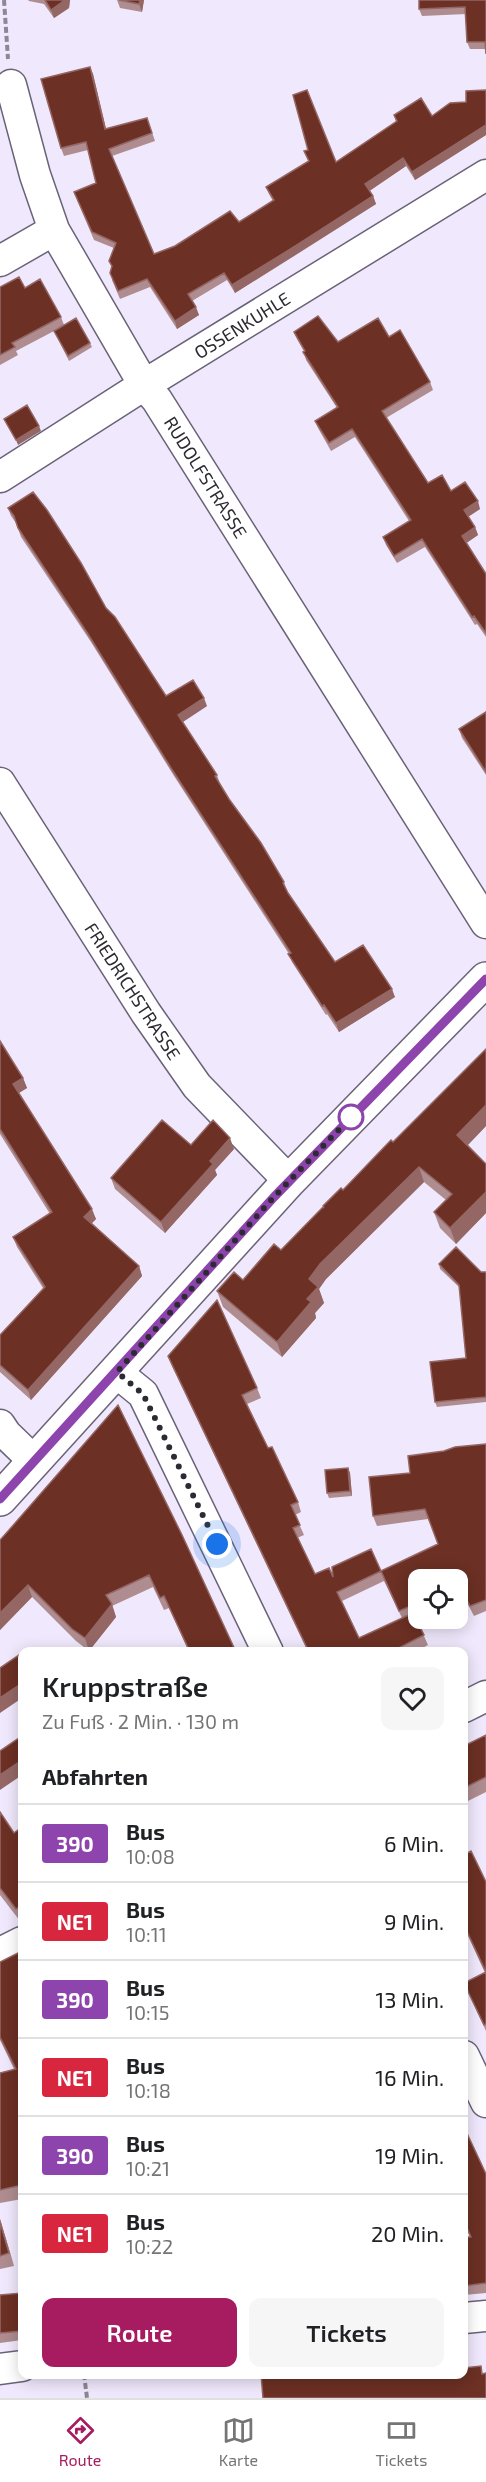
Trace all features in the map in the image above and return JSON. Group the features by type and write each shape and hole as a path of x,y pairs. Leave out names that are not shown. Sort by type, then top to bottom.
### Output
{"street":[{"name":"RUDOLFSTRASSE","path":"11,85 35,175 54,230 144,385 157,400 486,923"},
{"name":"OSSENKUHLE","path":"0,477 144,385 486,175"},
{"path":"0,261 54,230"},
{"name":"FRIEDRICHSTRASSE","path":"0,783 146,1013 197,1086 289,1181"},
{"path":"0,1499 289,1181 486,979"},
{"path":"117,1372 143,1394 266,1647"},
{"path":"0,1425 6,1434 35,1462"},
{"path":"468,1705 486,1696"},
{"path":"468,2064 486,2102"},
{"path":"468,2318 486,2316"},
{"path":"0,2369 18,2367"}],"path":[{"path":"4,0 11,85"},
{"path":"85,2379 87,2398"}],"building":[{"path":"45,0 65,0 51,10"},
{"path":"119,0 140,0 139,4"},
{"path":"419,0 486,0 486,54 485,42 467,42 465,7 419,9"},
{"path":"90,67 105,129 147,118 152,133 109,149 154,254 175,246 230,211 239,222 274,200 266,187 309,161 304,151 308,150 293,95 307,90 336,162 397,121 394,115 421,98 432,116 450,103 466,102 466,91 486,90 486,125 412,172 403,158 365,184 373,196 297,245 232,285 224,273 188,294 196,307 175,321 147,279 118,291 110,273 112,266 109,261 116,243 92,232 74,192 96,183 86,142 61,148 41,79"},
{"path":"19,277 25,288 40,279 61,317 12,343 15,347 0,355 0,287"},
{"path":"318,316 338,342 378,318 389,337 400,330 430,382 382,411 428,483 442,475 451,491 465,482 478,501 464,510 475,527 462,536 486,574 486,633 474,616 472,617 422,539 394,556 383,537 411,520 352,429 329,443 315,421 338,407 303,352 305,351 294,332"},
{"path":"76,318 90,343 68,356 54,331"},
{"path":"27,405 39,426 16,440 4,419"},
{"path":"33,492 81,563 106,608 115,617 166,696 193,680 204,698 178,715 217,775 215,776 229,799 261,843 288,893 335,962 363,945 392,989 336,1023 324,1005 322,1006 288,954 291,953 18,528 8,508"},
{"path":"486,712 486,772 459,729"},
{"path":"0,1041 23,1078 13,1084 92,1209 84,1217 139,1266 28,1390 0,1365 0,1335 45,1287 13,1237 52,1212 0,1129"},
{"path":"486,1049 486,1105 457,1135 486,1164 486,1192 450,1228 434,1212 452,1194 419,1167 320,1264 309,1279 318,1287 307,1299 311,1302 277,1342 217,1291 234,1272 243,1280 274,1244 281,1250 341,1188 343,1190 391,1140 393,1142"},
{"path":"162,1120 191,1145 213,1120 230,1138 210,1161 213,1164 161,1222 111,1178"},
{"path":"456,1247 481,1272 486,1272 486,1397 435,1402 430,1362 466,1358 459,1285 439,1264"},
{"path":"217,1300 257,1388 242,1395 268,1448 272,1447 298,1502 291,1505 300,1525 293,1528 315,1574 329,1568 333,1577 332,1567 371,1549 381,1571 337,1592 359,1638 408,1615 408,1629 421,1629 424,1635 401,1647 307,1647 168,1356"},
{"path":"118,1405 234,1647 188,1647 164,1596 160,1598 149,1575 106,1595 112,1604 85,1638 72,1629 28,1585 0,1613 0,1540"},
{"path":"486,1444 486,1600 470,1606 468,1569 408,1569 408,1607 399,1611 381,1571 438,1544 425,1509 373,1516 369,1477 410,1473 408,1456"},
{"path":"348,1468 350,1491 327,1493 325,1470"},
{"path":"18,1656 18,1686 0,1698 0,1668"},
{"path":"486,1735 486,1777 468,1786 468,1744"},
{"path":"18,1739 18,1763 0,1775 0,1751"},
{"path":"0,1812 14,1833 18,1830 18,1908 16,1909 0,1888"},
{"path":"471,1851 486,1882 486,1972 468,1934 468,1853"},
{"path":"18,1953 18,2186 0,2190 0,2073 16,2069 0,2037 0,1962"},
{"path":"486,1972 486,2024 484,2025 468,1991 468,1981"},
{"path":"468,2136 486,2174 486,2283 468,2285 468,2237 471,2237 468,2230"},
{"path":"0,2222 9,2253 0,2256"},
{"path":"18,2293 18,2331 0,2333 0,2295"},
{"path":"481,2366 482,2374 486,2373 486,2398 263,2398 261,2379 468,2379 468,2368"}],"bus line":[{"name":"390","path":"0,1499 274,1197 486,979"}],"route":[{"path":"217,1544 143,1394 117,1372 274,1197 351,1117"}]}
